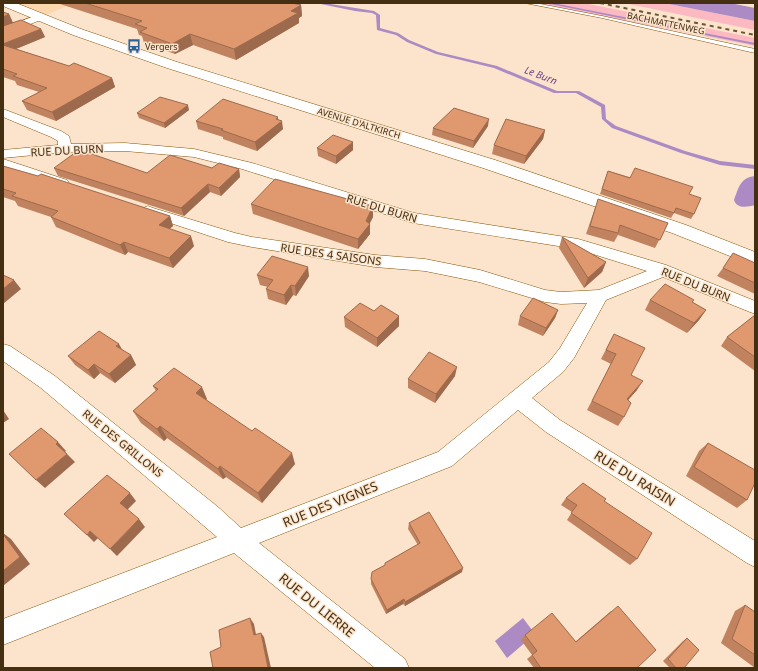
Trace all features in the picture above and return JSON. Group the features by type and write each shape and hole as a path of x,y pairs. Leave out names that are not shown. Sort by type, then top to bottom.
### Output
{"main road":[{"name":"AVENUE D'ALTKIRCH","path":"6,3 77,32 172,65 489,164 679,229 755,259"},
{"name":"AVENUE D'ALTKIRCH","path":"712,243 755,242"}],"street":[{"path":"3,32 40,17"},
{"path":"3,113 56,134 64,139 65,148"},
{"name":"RUE DU BURN","path":"3,154 65,148 125,147 194,153 246,166 413,218 578,244 660,269 755,308"},
{"path":"3,163 77,188"},
{"name":"RUE DES 4 SAISONS","path":"136,207 233,238 375,261 425,265 480,276 545,296 561,298 600,296 656,274 660,269"},
{"name":"RUE DES VIGNES","path":"3,632 444,459 556,367 567,353 600,296"},
{"name":"RUE DES GRILLONS","path":"3,351 48,382 210,515 238,541"},
{"name":"RUE DU RAISIN","path":"518,398 553,426 755,555"},
{"name":"RUE DU LIERRE","path":"238,541 396,668"}],"lane":[{"name":"BACHMATTENWEG","path":"527,3 602,17 755,51"}],"shaded area":[{"path":"14,3 74,3 46,15"},
{"path":"536,3 584,3 755,38 755,46"},
{"path":"624,3 664,3 755,21 755,30"},
{"path":"664,3 730,3 755,8 755,21"},
{"path":"755,176 755,205 746,207 737,205 734,200 741,184 746,179"},
{"path":"523,618 535,634 507,658 495,641"}],"building":[{"path":"85,3 292,3 301,5 291,11 298,13 234,49 190,34 172,44 140,32 147,28 135,24 142,21"},
{"path":"3,12 9,14 3,17"},
{"path":"21,20 41,29 3,44 3,26"},
{"path":"3,45 69,66 74,63 112,78 52,112 22,101 47,88 13,76 17,74 3,69"},
{"path":"160,97 188,105 164,123 137,113"},
{"path":"223,99 278,117 276,119 282,121 255,142 221,130 223,129 196,121"},
{"path":"454,108 489,119 474,141 433,128"},
{"path":"506,119 545,130 526,156 494,145"},
{"path":"333,135 353,142 336,156 317,148"},
{"path":"76,152 86,155 89,153 147,173 170,155 212,168 219,163 239,169 219,188 208,184 181,208 54,168"},
{"path":"3,166 38,176 41,174 170,216 159,225 191,236 169,258 124,242 120,245 51,217 58,211 12,196 16,193 3,189"},
{"path":"635,168 693,187 689,194 701,198 694,214 676,208 674,213 602,189 608,171 630,178"},
{"path":"275,179 373,206 366,221 370,224 358,239 251,204"},
{"path":"598,199 668,223 660,240 620,225 618,233 590,226"},
{"path":"562,237 606,262 588,278"},
{"path":"733,253 755,263 755,283 723,268"},
{"path":"272,256 308,267 295,286 291,285 284,295 266,289 273,280 257,275"},
{"path":"3,275 14,280 3,289"},
{"path":"665,284 694,300 692,302 706,310 694,323 650,300"},
{"path":"533,298 558,310 546,328 520,316"},
{"path":"360,303 374,311 381,305 399,316 377,338 344,317"},
{"path":"755,315 755,357 727,337"},
{"path":"99,331 119,344 116,346 131,355 109,374 94,364 88,370 68,356"},
{"path":"614,334 645,348 631,375 643,381 627,399 631,403 624,417 592,401 616,354 606,350"},
{"path":"429,352 457,367 436,394 408,379"},
{"path":"174,368 202,387 196,393 252,431 255,428 292,453 258,493 220,466 218,469 160,426 157,429 133,411 158,389 153,386"},
{"path":"41,428 58,442 56,444 67,454 36,480 9,454"},
{"path":"708,443 755,470 755,483 747,500 694,467"},
{"path":"107,475 130,493 120,503 139,519 110,549 90,531 87,535 64,514"},
{"path":"583,483 606,499 604,501 652,533 637,559 571,513 577,505 566,498"},
{"path":"429,512 463,568 405,602 404,599 387,610 371,579 372,572 420,543 409,523"},
{"path":"3,534 20,557 3,571"},
{"path":"745,605 755,612 755,655 732,639"},
{"path":"618,606 656,650 637,668 541,668 532,655 537,651 525,635 552,613 576,642"},
{"path":"250,618 254,635 261,633 268,668 213,668 210,652 221,647 219,630"},
{"path":"687,638 699,650 684,668 676,668 668,659"}],"waterway":[{"name":"Le Burn","path":"318,3 373,12 378,15 378,29 397,34 408,41 437,53 495,67 556,92 577,92 603,106 604,119 614,127 683,152 720,163 755,167"},
{"path":"547,3 755,44"}],"railway":[{"path":"600,3 755,35"}],"place":[{"name":"Vergers","path":"134,46"}]}
